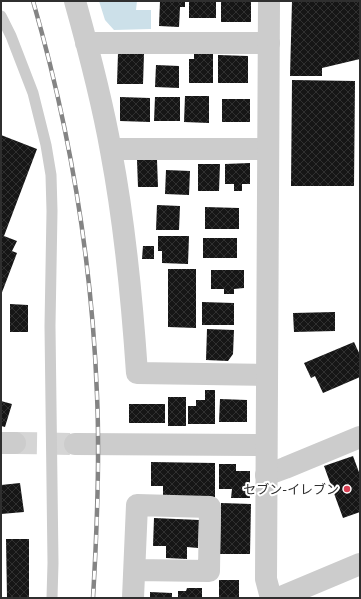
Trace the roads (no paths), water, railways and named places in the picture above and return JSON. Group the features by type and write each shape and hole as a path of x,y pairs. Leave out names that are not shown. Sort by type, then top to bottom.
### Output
{"street":[{"path":"75,1 111,149 128,256 137,373 267,376"},
{"path":"269,1 266,578 271,598"},
{"path":"86,43 269,43"},
{"path":"111,149 268,149"},
{"path":"266,475 360,437"},
{"path":"75,444 266,445"},
{"path":"280,598 360,564"},
{"path":"133,598 135,570"}],"lane":[{"path":"1,16 11,36 34,92 51,175 52,211 50,326 53,540 52,598"}],"water":[{"path":"99,1 137,1 136,10 151,10 151,29 114,30 105,20"}],"tunnel":[{"path":"15,443 75,444"}],"railway":[{"path":"33,1 58,98 68,147 77,196 90,295 97,395 98,446 97,522 93,598"}],"place":[{"name":"セブン-イレブン","path":"347,489"}]}
